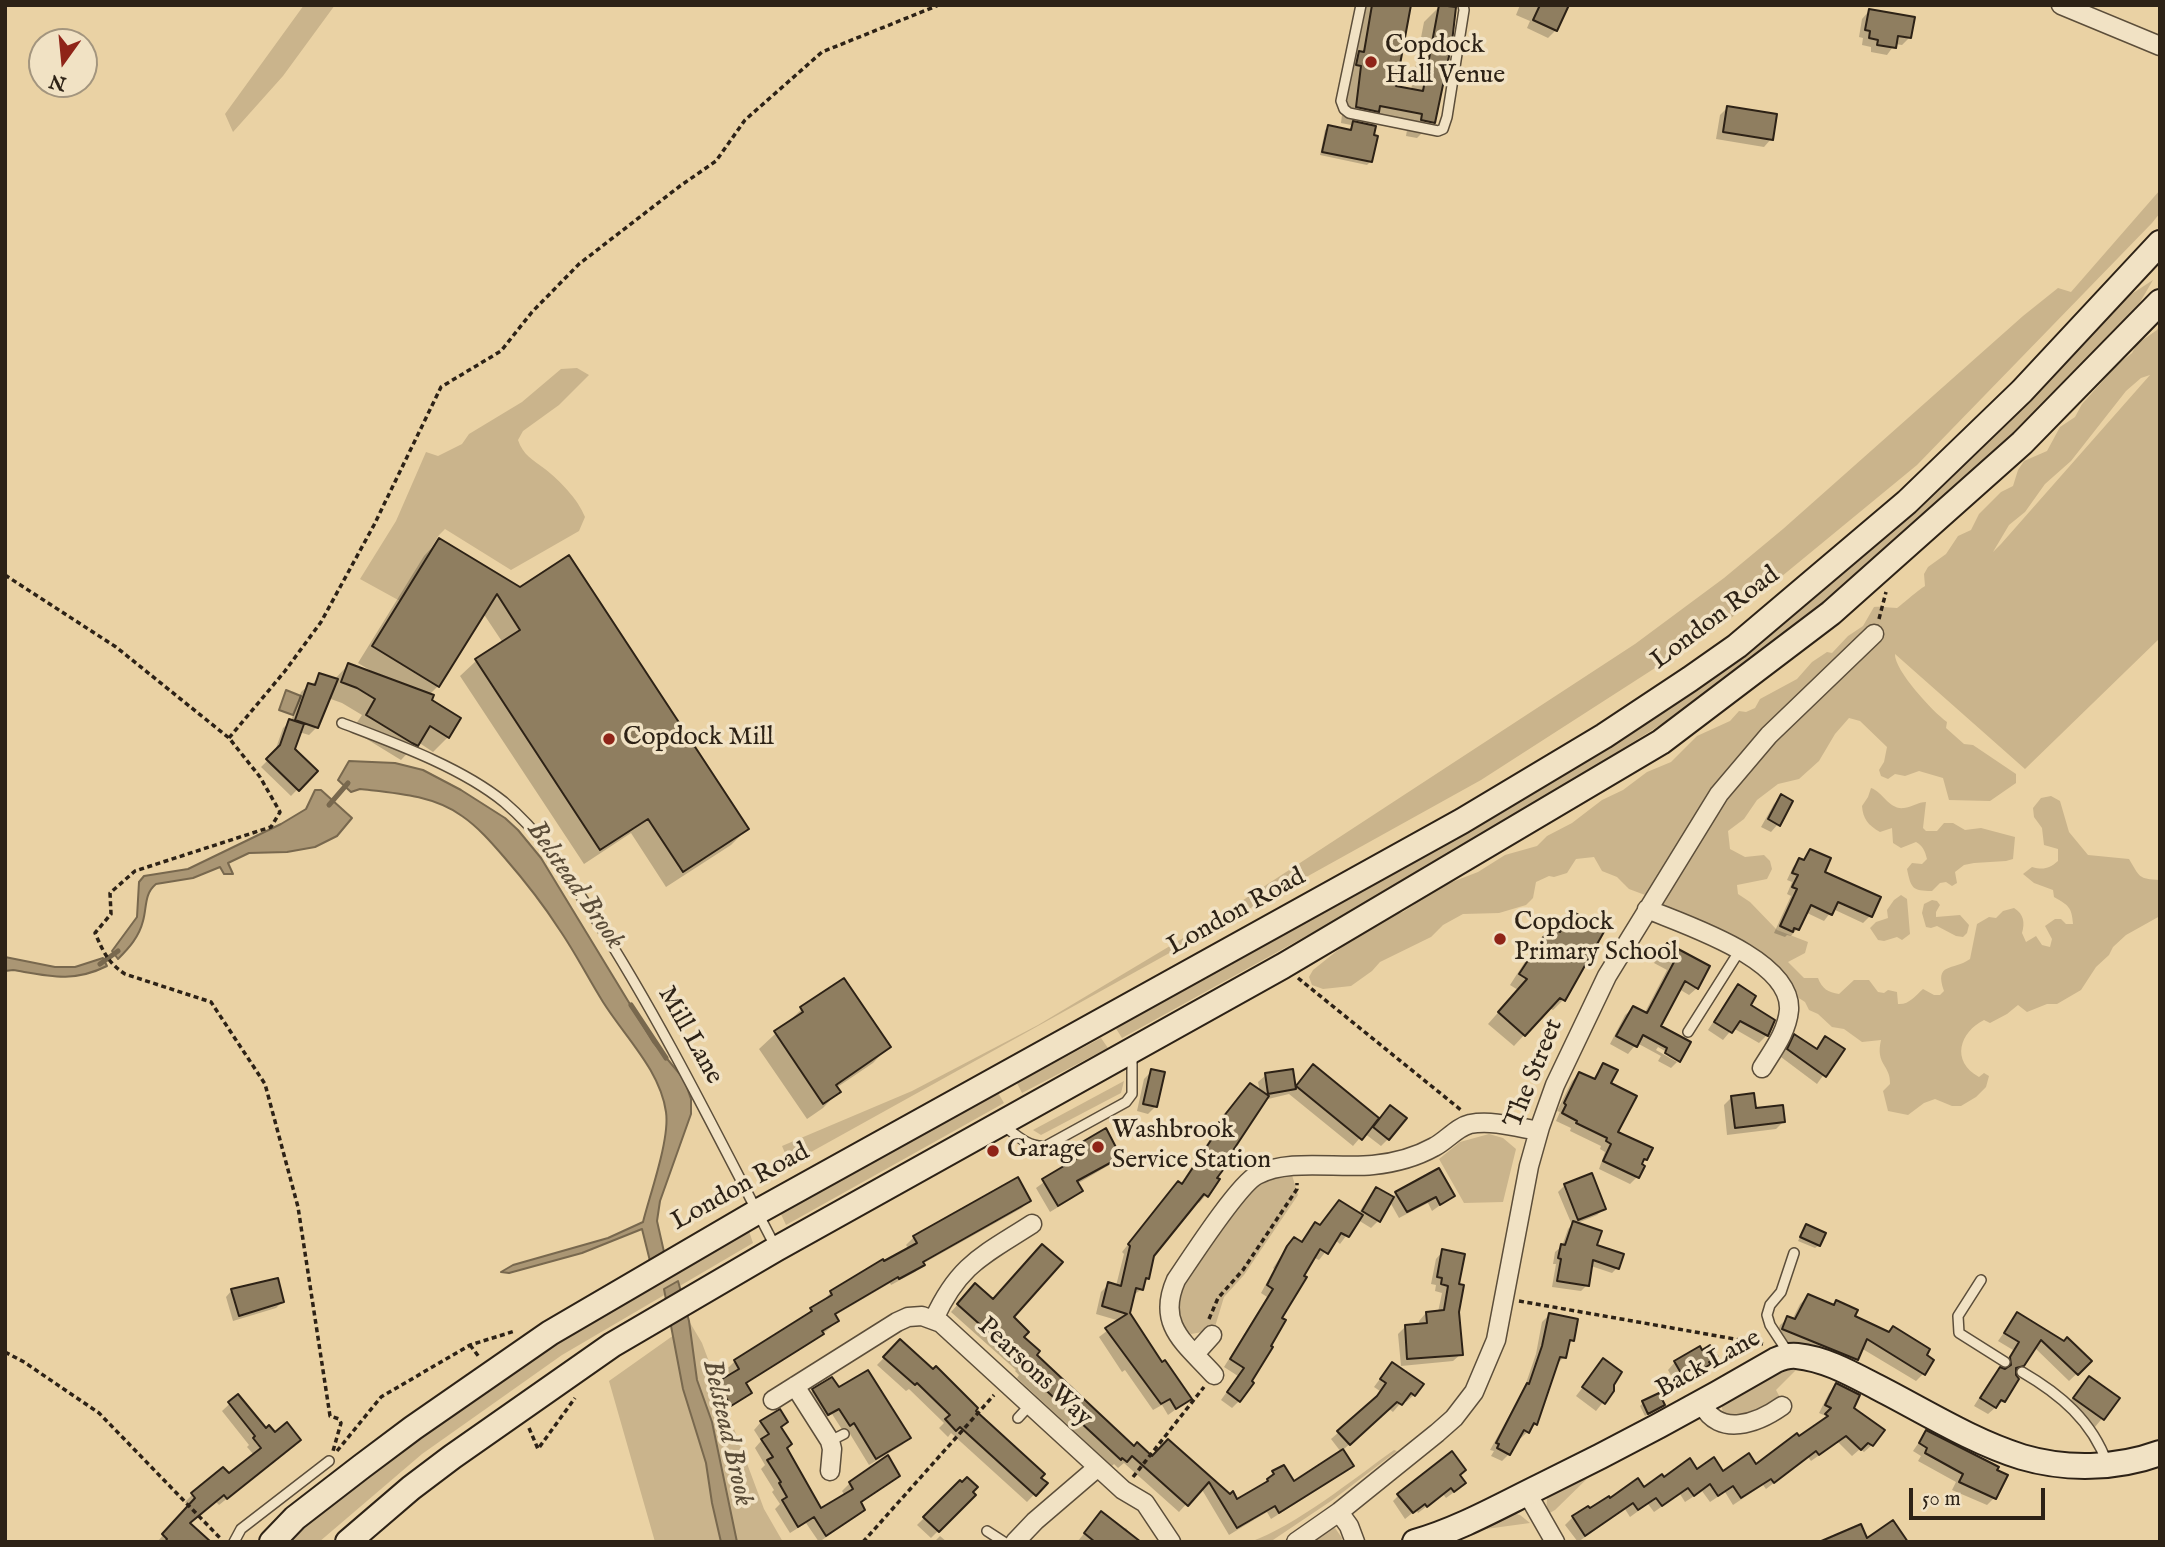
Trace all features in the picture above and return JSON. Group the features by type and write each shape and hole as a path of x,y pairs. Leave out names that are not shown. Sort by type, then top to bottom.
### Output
{"street":[{"path":"2061,5 2160,46"},
{"name":"London Road","path":"272,1542 295,1518 413,1428 550,1333 757,1212 1462,821 1604,736 1690,679 1737,646 1907,502 2022,391 2160,243"},
{"path":"348,1542 411,1488 612,1345 1283,966 1661,742 1831,613 2022,443 2160,302"},
{"name":"The Street","path":"1296,1542 1339,1512 1437,1433 1465,1405 1496,1340 1538,1132 1555,1085 1607,976 1719,794 1769,735 1874,634"},
{"path":"1647,909 1740,950 1770,971 1779,982 1788,1001 1784,1029 1762,1068"},
{"path":"1214,1376 1205,1344 1176,1332 1169,1320 1170,1294 1176,1280 1254,1176 1268,1170 1373,1165 1407,1158 1434,1147 1467,1125 1494,1124 1538,1132"},
{"name":"Pearsons Way","path":"934,1319 946,1294 968,1266 1032,1224"},
{"name":"Pearsons Way","path":"773,1400 897,1322 913,1316 934,1319 1004,1384 1024,1412 1098,1467 1123,1490 1145,1503 1171,1542"},
{"name":"Back Lane","path":"1415,1542 1462,1525 1527,1493 1702,1404 1776,1360 1790,1356 1834,1366 2006,1451 2044,1462 2080,1466 2107,1465 2160,1453"},
{"path":"795,1386 837,1438 830,1471"},
{"path":"1702,1404 1705,1410 1720,1421 1737,1425 1761,1419 1782,1406"},
{"name":"Pearsons Way","path":"1015,1542 1035,1521 1098,1467"},
{"path":"1527,1493 1555,1542"},
{"path":"1339,1512 1349,1526 1355,1542"}],"lane":[{"path":"1361,5 1341,101 1344,109 1349,113 1438,131 1443,129 1447,117 1463,5"},
{"name":"Mill Lane","path":"342,723 413,751 485,789 540,835 624,963 708,1114 776,1250"},
{"path":"1688,1032 1740,950"},
{"path":"1001,1124 1030,1144 1046,1146 1126,1102 1132,1094 1132,1051"},
{"path":"1790,1356 1770,1325 1767,1315 1770,1305 1781,1292 1794,1253"},
{"path":"1981,1280 1958,1316 1959,1334 2005,1362"},
{"path":"2022,1372 2056,1394 2080,1416 2102,1450 2107,1465"},
{"path":"233,1542 241,1529 329,1461"},
{"path":"987,1531 1004,1542"}],"path":[{"path":"229,738 321,622 374,525 441,387 501,351 532,312 579,264 716,161 745,120 822,51 939,5"},
{"path":"5,575 116,647 229,738 260,777 280,812 271,827 135,871 110,893 111,914 95,933 112,966 124,974 211,1002 265,1084 298,1207 330,1416 339,1419 341,1423 329,1461"},
{"path":"1283,966 1462,1111 1467,1125"},
{"path":"1205,1344 1210,1318 1218,1298 1243,1270 1297,1189 1297,1167"},
{"path":"1505,1298 1777,1347 1790,1356"},
{"path":"329,1461 381,1397 470,1345 520,1329"},
{"path":"470,1345 484,1364"},
{"path":"5,1352 99,1413 224,1542"},
{"path":"1123,1490 1214,1376"},
{"path":"863,1542 1004,1384"},
{"path":"528,1427 538,1449 575,1397"}],"shaded area":[{"path":"304,5 335,5 283,76 233,132 225,114"},
{"path":"2160,190 2160,213 2152,223 1917,465 1725,623 1481,780 793,1162 788,1160 782,1146 912,1091 1038,1025 1205,925 1635,644 1724,578 1783,529 2023,316 2058,288 2071,292"},
{"path":"2153,280 2136,309 1985,463 1830,599 1700,700 1458,852 1122,1038 1115,1027 1695,688 2124,299"},
{"path":"2160,324 2160,638 2025,769 1895,654 1907,680 1947,722 1946,728 1964,744 1973,745 2016,774 2016,783 1990,801 1949,800 1943,778 1919,771 1905,776 1895,774 1888,779 1881,776 1879,770 1887,747 1860,721 1849,718 1835,734 1819,761 1799,779 1778,784 1757,800 1744,819 1728,831 1730,849 1745,857 1764,855 1770,861 1772,869 1767,879 1737,885 1738,894 1750,902 1777,930 1808,942 1805,953 1788,962 1804,978 1818,978 1824,987 1832,992 1839,994 1854,980 1869,980 1878,992 1897,992 1898,1004 1909,1002 1923,989 1940,995 1944,991 1941,975 1943,971 1970,959 1977,924 1989,917 1996,918 2003,911 2014,908 2023,919 2022,933 2026,942 2036,936 2042,945 2050,947 2052,939 2045,926 2055,919 2073,924 2070,910 2054,897 2053,890 2034,883 2023,874 2032,867 2046,868 2058,861 2058,849 2044,845 2042,828 2034,817 2033,808 2041,798 2051,796 2060,801 2069,832 2088,855 2129,859 2140,876 2160,880 2160,916 2126,935 2113,947 2081,990 2057,1004 2047,1004 2027,1012 2018,1005 1990,1023 1984,1020 1969,1032 1962,1047 1964,1063 1979,1077 1984,1073 1989,1076 1986,1087 1976,1097 1961,1106 1952,1106 1935,1099 1924,1103 1908,1115 1888,1111 1883,1091 1890,1084 1890,1078 1881,1060 1881,1040 1862,1042 1844,1029 1832,1027 1818,1014 1809,1010 1805,1002 1663,910 1657,895 1645,895 1629,889 1617,877 1602,871 1594,857 1576,859 1567,873 1549,876 1536,882 1533,898 1526,905 1499,913 1463,914 1443,925 1431,937 1380,962 1351,986 1323,989 1312,985 1309,977 1313,970 1373,922 1381,917 1403,912 1415,904 1418,898 1434,889 1478,872 1505,855 1537,846 1547,836 1572,823 1602,800 1623,790 1647,772 1671,762 1697,736 1730,721 1739,711 1746,712 1755,708 1760,699 1797,679 1812,662 1827,652 1832,653 1848,636 1863,626 1874,607 1897,608 1925,586 1924,574 1928,567 1946,554 1958,536 1971,530 1979,514 2001,492 2013,486 2024,461 2047,451 2060,427 2075,417 2082,404 2118,364 2132,353 2137,344 2157,330","holes":["2150,375 1993,552 2009,525 2025,512 2045,484 2071,461 2126,391 2141,378"]},
{"path":"577,368 589,375 559,405 523,431 518,440 526,453 557,479 578,504 585,517 579,531 511,570 445,529 400,601 360,579 396,521 426,452 438,456 462,444 469,434 522,402 561,369"},
{"path":"286,690 301,696 293,715 279,710"},
{"path":"349,761 395,763 423,770 461,790 505,818 518,830 541,858 653,1042 684,1079 691,1099 691,1114 660,1201 657,1221 669,1274 655,1281 642,1229 582,1253 509,1273 501,1272 513,1265 608,1238 643,1222 665,1137 666,1112 662,1097 649,1068 603,1002 553,920 489,840 462,816 439,803 387,792 360,789 351,792 338,780"},
{"path":"1871,788 1899,808 1926,802 1923,828 1926,831 1937,831 1944,823 1953,823 1965,830 1981,828 2015,837 2013,859 1964,865 1955,872 1957,883 1952,886 1946,882 1940,883 1932,891 1916,889 1911,884 1907,869 1912,863 1922,864 1927,859 1924,851 1916,842 1901,848 1893,843 1892,828 1880,832 1869,824 1862,806"},
{"path":"315,790 321,790 352,818 337,836 315,847 287,852 249,853 228,863 233,874 224,874 220,867 193,878 156,884 148,896 139,932 118,959 112,951 137,917 139,882 144,876 188,869 281,824 306,809"},
{"path":"1901,895 1907,899 1910,934 1902,940 1897,937 1878,940 1870,928 1876,922 1888,918 1887,910"},
{"path":"1932,900 1940,905 1936,917 1960,915 1969,925 1963,937 1937,926 1926,927 1922,913 1924,904"},
{"path":"5,957 55,967 75,967 103,958 107,966 83,975 61,977 5,971"},
{"path":"1101,1038 1108,1048 1022,1093 1017,1083"},
{"path":"1124,1081 1121,1093 1041,1135 1033,1130"},
{"path":"997,1091 1004,1103 786,1225 780,1212"},
{"path":"1489,1134 1503,1138 1516,1149 1503,1202 1464,1203 1439,1159 1460,1142"},
{"path":"1292,1175 1298,1195 1244,1275 1224,1297 1214,1330 1191,1334 1178,1318 1177,1295 1250,1191 1271,1179"},
{"path":"749,1231 753,1243 562,1355 422,1454 319,1542 287,1542 295,1532 417,1440 558,1340"},
{"path":"678,1281 689,1321 697,1380 712,1422 737,1542 721,1542 706,1463 683,1389 664,1289"},
{"path":"689,1321 702,1343 764,1509 783,1542 737,1542 712,1422 697,1380"},
{"path":"674,1335 683,1389 706,1463 721,1542 655,1542 609,1381"},
{"path":"1776,1366 1799,1367 1776,1390 1783,1403 1737,1421 1723,1412 1719,1397"},
{"path":"1394,1450 1397,1451 1334,1499 1270,1542 1250,1542 1305,1513"},
{"path":"1597,1469 1555,1510 1546,1515 1547,1499 1555,1487"},
{"path":"1508,1512 1520,1515 1530,1523 1471,1531"},
{"path":"1327,1527 1335,1528 1342,1538 1341,1542 1309,1542"}],"building":[{"name":"Copdock Hall Venue","path":"1372,5 1411,5 1396,86 1423,91 1439,5 1456,7 1452,42 1435,123 1421,120 1422,114 1380,106 1379,112 1356,107 1361,66 1356,65 1359,51 1364,52"},
{"path":"1540,5 1569,5 1557,31 1533,20"},
{"path":"1869,9 1915,17 1911,38 1898,36 1896,48 1877,45 1878,40 1869,38 1870,31 1865,30"},
{"path":"1727,106 1777,114 1773,140 1723,132"},
{"path":"1353,121 1376,126 1374,135 1378,136 1372,162 1322,152 1328,125 1351,130"},
{"name":"Copdock Mill","path":"439,538 520,587 569,555 749,829 683,872 648,819 600,850 475,659 520,630 497,594 439,687 372,646"},
{"path":"348,663 434,695 432,700 461,718 449,738 430,726 418,746 366,715 375,699 341,682"},
{"path":"319,673 338,679 318,728 295,720 308,683 315,685"},
{"path":"289,719 304,724 295,749 318,771 299,791 266,759 280,745"},
{"path":"1781,794 1793,801 1780,826 1768,819"},
{"path":"1810,849 1831,858 1825,872 1881,897 1872,917 1838,902 1832,915 1811,905 1799,930 1794,928 1793,932 1780,926 1797,889 1792,887 1798,875 1792,873 1799,858 1804,860"},
{"path":"1572,911 1605,930 1565,1001 1560,998 1525,1036 1498,1012 1527,979 1519,974 1550,927 1560,932"},
{"path":"1667,943 1710,966 1698,989 1685,981 1661,1026 1691,1042 1680,1062 1665,1053 1667,1048 1643,1035 1637,1047 1616,1036 1633,1006 1647,1013 1674,962 1660,955"},
{"path":"844,978 891,1047 836,1085 841,1092 823,1104 774,1031 803,1012 800,1007"},
{"path":"1738,984 1756,996 1751,1005 1775,1020 1768,1036 1740,1021 1732,1033 1714,1022"},
{"path":"1794,1034 1817,1049 1825,1036 1845,1049 1826,1077 1787,1049"},
{"path":"1603,1063 1618,1070 1611,1083 1637,1096 1618,1132 1653,1148 1647,1160 1644,1159 1642,1164 1645,1166 1639,1178 1603,1161 1611,1144 1606,1141 1607,1138 1562,1113 1579,1072 1595,1079"},
{"path":"1313,1064 1379,1118 1362,1140 1296,1086"},
{"path":"1151,1069 1165,1072 1157,1107 1143,1104"},
{"path":"1293,1069 1296,1089 1268,1094 1265,1073"},
{"path":"1250,1083 1269,1096 1232,1152 1235,1154 1217,1178 1220,1179 1208,1197 1204,1194 1154,1256 1149,1279 1146,1278 1143,1290 1136,1288 1130,1313 1162,1362 1165,1360 1192,1399 1176,1409 1170,1399 1161,1404 1105,1328 1127,1314 1102,1306 1108,1282 1121,1286 1130,1246 1128,1244 1178,1181 1182,1184 1219,1128 1216,1126"},
{"path":"1754,1093 1756,1108 1783,1105 1785,1122 1735,1128 1731,1096"},
{"path":"1390,1105 1407,1118 1389,1140 1373,1127"},
{"path":"1106,1128 1121,1157 1077,1181 1083,1191 1058,1206 1042,1179 1079,1157 1077,1154 1081,1152 1077,1145"},
{"path":"1439,1168 1455,1196 1440,1205 1436,1197 1407,1212 1395,1192"},
{"path":"1592,1173 1606,1209 1578,1220 1564,1184"},
{"path":"1018,1177 1031,1201 923,1262 925,1265 899,1279 898,1277 835,1314 839,1321 822,1331 824,1334 746,1383 752,1393 731,1406 717,1382 739,1369 734,1360 812,1311 810,1308 832,1295 830,1291 883,1259 884,1261 917,1243 913,1236"},
{"path":"1376,1187 1394,1197 1380,1222 1362,1211"},
{"path":"1339,1200 1363,1215 1349,1237 1341,1233 1328,1254 1320,1249 1304,1276 1307,1277 1282,1318 1286,1320 1271,1346 1273,1347 1252,1381 1254,1383 1240,1402 1227,1392 1244,1368 1230,1359 1273,1289 1267,1285 1287,1246 1294,1237 1302,1242 1315,1222 1320,1225"},
{"path":"1573,1221 1602,1231 1597,1245 1624,1254 1619,1269 1593,1260 1589,1286 1557,1281 1561,1244 1565,1245"},
{"path":"1806,1224 1826,1233 1820,1246 1800,1237"},
{"path":"1042,1244 1063,1262 1014,1317 1029,1332 1024,1337 1040,1351 1037,1355 1134,1446 1137,1442 1152,1456 1168,1439 1230,1494 1233,1491 1237,1499 1268,1481 1274,1474 1272,1471 1284,1465 1294,1481 1343,1449 1354,1466 1279,1513 1275,1506 1237,1528 1209,1482 1188,1506 1132,1456 1127,1462 1122,1458 1121,1460 1023,1369 1025,1367 1022,1362 957,1304 975,1283 993,1299"},
{"path":"1442,1249 1465,1254 1459,1284 1464,1285 1459,1312 1463,1355 1407,1359 1405,1325 1427,1323 1426,1312 1444,1310 1448,1286 1441,1284 1442,1278 1437,1277"},
{"path":"278,1278 284,1302 239,1316 231,1289"},
{"path":"1808,1294 1834,1305 1836,1300 1858,1310 1855,1316 1889,1332 1893,1326 1930,1349 1927,1355 1934,1360 1925,1375 1867,1339 1858,1360 1782,1329 1787,1316 1795,1319"},
{"path":"2017,1312 2064,1341 2067,1337 2092,1361 2078,1375 2041,1340 2024,1366 2016,1368 2019,1379 2005,1402 2001,1400 1996,1408 1980,1398 2000,1367 2005,1369 2011,1365 2010,1357 2019,1342 2004,1333"},
{"path":"1549,1313 1578,1319 1574,1341 1570,1340 1566,1358 1560,1357 1537,1425 1534,1423 1529,1433 1524,1430 1510,1455 1497,1448 1499,1444 1496,1443 1527,1383 1529,1384 1542,1346"},
{"path":"900,1339 933,1369 936,1366 978,1408 976,1411 1045,1474 1041,1478 1048,1483 1036,1496 960,1427 956,1431 945,1419 950,1415 917,1383 915,1385 883,1357"},
{"path":"1710,1345 1718,1357 1685,1380 1674,1361 1700,1346 1702,1350"},
{"path":"1603,1358 1622,1372 1605,1404 1582,1387"},
{"path":"1392,1362 1424,1384 1415,1396 1411,1393 1402,1405 1397,1402 1350,1445 1337,1431 1377,1396 1386,1383 1380,1379"},
{"path":"868,1370 911,1438 876,1459 854,1423 850,1426 839,1409 828,1415 812,1389 832,1377 839,1387"},
{"path":"2089,1376 2120,1398 2104,1420 2073,1398"},
{"path":"1836,1383 1860,1395 1854,1408 1885,1430 1873,1446 1868,1443 1861,1450 1846,1436 1819,1455 1816,1451 1774,1483 1771,1479 1741,1498 1733,1486 1718,1496 1710,1484 1694,1496 1688,1488 1662,1506 1656,1498 1638,1510 1633,1503 1585,1536 1572,1516 1609,1496 1610,1498 1638,1478 1644,1487 1662,1474 1664,1477 1690,1458 1697,1469 1714,1457 1723,1471 1749,1453 1756,1464 1797,1433 1799,1436 1828,1416 1825,1414 1831,1408 1825,1405"},
{"path":"1659,1393 1665,1405 1648,1414 1642,1401"},
{"path":"238,1394 266,1428 269,1425 275,1432 287,1422 301,1440 227,1499 224,1495 190,1523 211,1542 165,1542 167,1539 162,1534 195,1498 191,1493 223,1467 229,1473 261,1448 253,1438 255,1436 228,1402"},
{"path":"780,1409 788,1422 781,1427 792,1444 787,1448 821,1508 853,1489 849,1482 888,1455 900,1476 861,1502 865,1510 826,1536 814,1517 798,1527 782,1500 787,1497 767,1460 773,1457 761,1439 769,1434 760,1421"},
{"path":"1926,1430 1999,1467 1997,1470 2008,1475 1996,1499 1959,1482 1963,1474 1925,1453 1927,1448 1919,1443"},
{"path":"1452,1451 1466,1470 1460,1475 1466,1483 1454,1492 1451,1488 1427,1507 1425,1504 1413,1513 1397,1494"},
{"path":"967,1477 978,1487 973,1492 976,1495 939,1532 923,1517 960,1480 962,1482"},
{"path":"1101,1511 1141,1542 1095,1542 1084,1533"},
{"path":"1893,1520 1908,1542 1819,1542 1861,1524 1867,1538"}],"waterway":[{"name":"Belstead Brook","path":"329,805 348,783"},
{"name":"Belstead Brook","path":"100,964 118,951"},
{"name":"Belstead Brook","path":"631,1005 666,1058"}],"place":[{"name":"Copdock Hall Venue","path":"1371,62"},
{"name":"Copdock Mill","path":"609,739"},
{"name":"Copdock Primary School","path":"1500,939"},
{"name":"Washbrook Service Station","path":"1098,1147"},
{"name":"Garage","path":"993,1151"}]}
